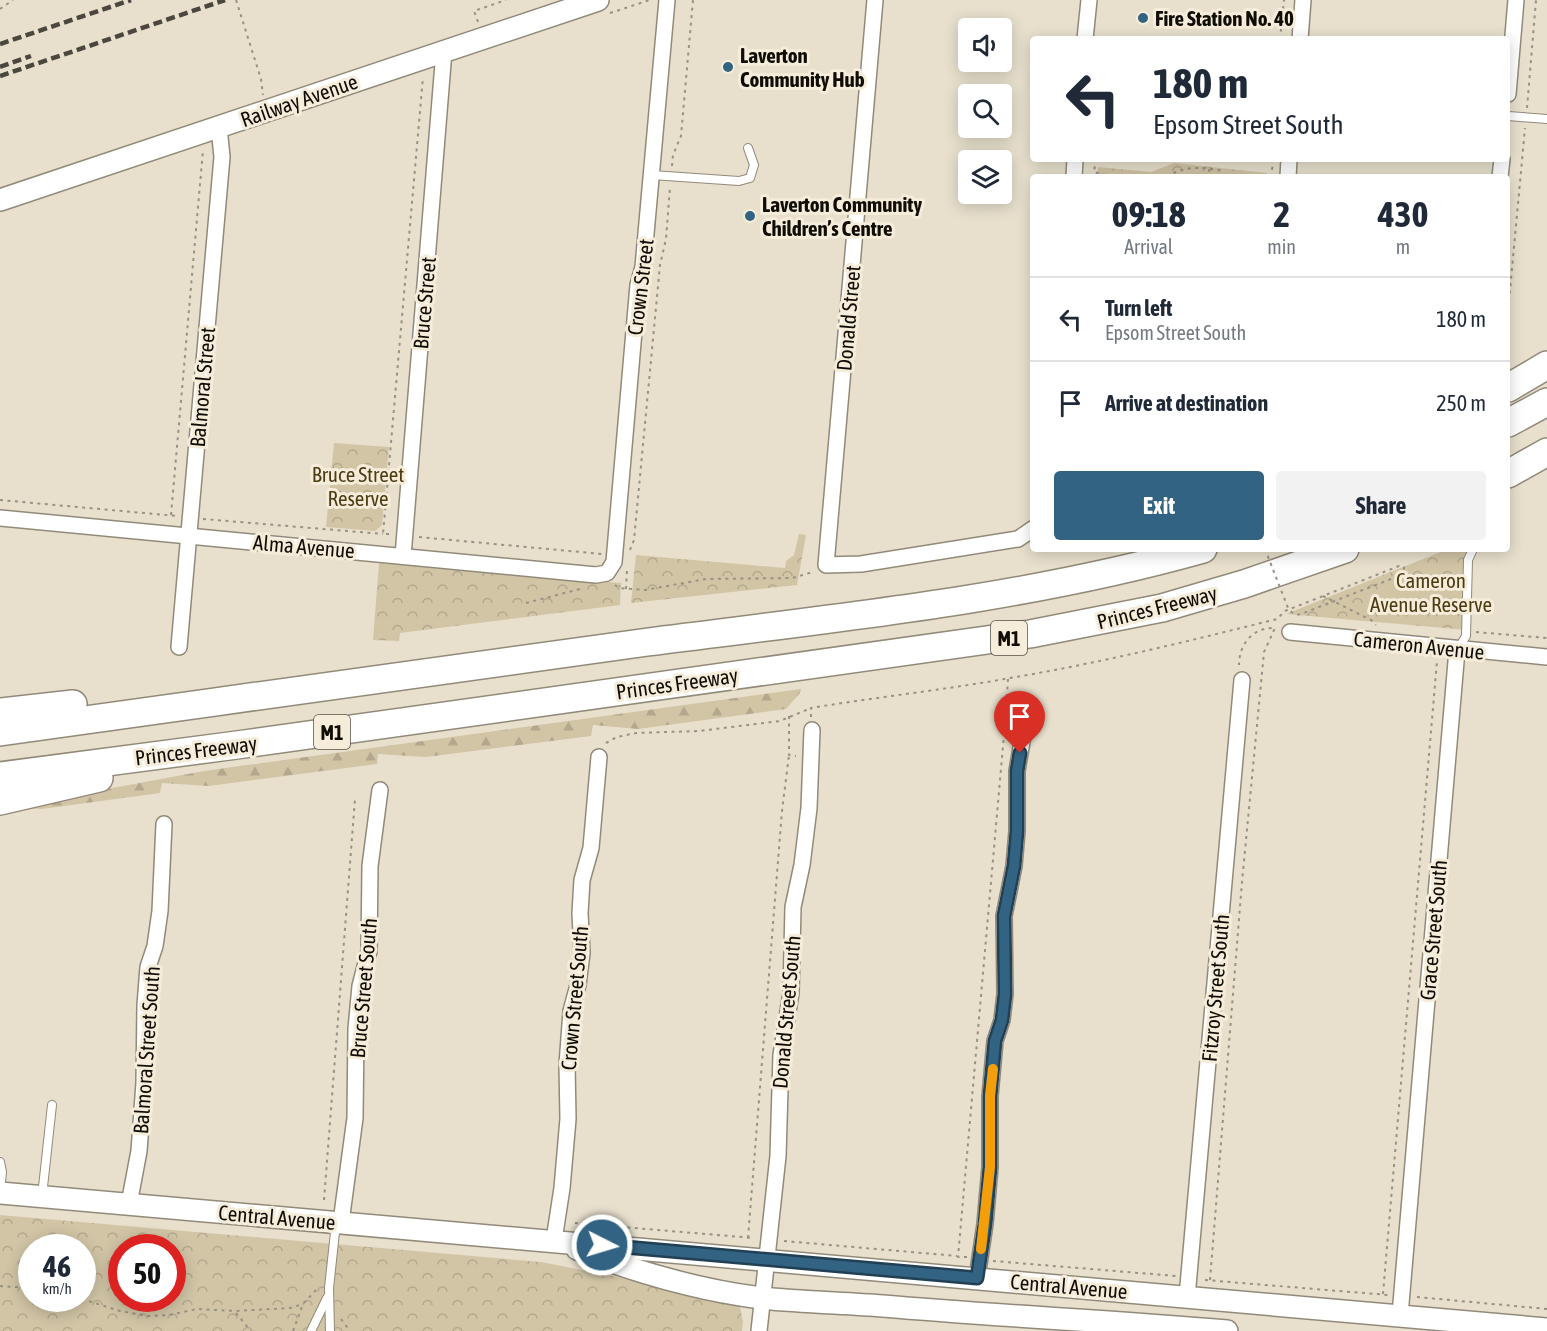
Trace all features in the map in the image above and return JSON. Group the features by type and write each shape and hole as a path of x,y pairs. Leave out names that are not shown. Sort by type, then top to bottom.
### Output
{"highway":[{"path":"1510,387 1547,365"},
{"path":"1510,422 1547,402"},
{"path":"1510,475 1547,452"},
{"path":"1510,475 1547,460"},
{"path":"890,611 1132,552"},
{"name":"Princes Freeway","path":"0,732 890,611 1097,576 1191,552"},
{"name":"Princes Freeway","path":"0,776 963,645 1074,627 1205,596 1280,573 1337,552"},
{"path":"0,712 474,666"},
{"path":"0,801 237,745"}],"main road":[{"name":"Railway Avenue","path":"0,200 597,0"},
{"name":"Central Avenue","path":"0,1192 555,1240 767,1250 1401,1305 1547,1329"},
{"name":"Central Avenue","path":"555,1240 635,1270 762,1298 1227,1331"}],"street":[{"name":"Crown Street","path":"607,573 621,558 638,285 643,267 667,0"},
{"name":"Donald Street","path":"820,569 875,0"},
{"path":"1085,36 1089,0"},
{"path":"1300,36 1303,0"},
{"path":"1510,70 1516,0"},
{"name":"Bruce Street","path":"404,556 444,51"},
{"name":"Balmoral Street","path":"179,647 222,157 219,127"},
{"name":"Alma Avenue","path":"0,518 596,575 607,573"},
{"path":"820,569 1018,538 1030,530"},
{"name":"Cameron Avenue","path":"1283,630 1457,650 1547,657"},
{"name":"Grace Street South","path":"1401,1305 1457,650"},
{"name":"Fitzroy Street South","path":"1188,1287 1242,680"},
{"path":"978,1268 990,1167 990,1096 995,1041 1002,1020 1005,994 1004,916 1014,866 1017,831 1017,771 1026,718"},
{"name":"Donald Street South","path":"759,1331 778,1156 781,1055 792,982 793,907 802,865 809,808 812,730"},
{"name":"Crown Street South","path":"555,1240 568,1119 567,1065 571,1011 578,985 582,953 580,913 582,880 591,848 599,757"},
{"name":"Bruce Street South","path":"339,1222 355,1118 356,1029 360,986 369,951 370,866 380,790"},
{"name":"Balmoral Street South","path":"129,1204 139,1151 144,1083 145,1005 148,967 155,946 160,910 164,824"}],"lane":[{"path":"1510,116 1547,119"},
{"path":"652,175 739,181 750,178 754,165 748,148"},
{"path":"1466,636 1468,560 1472,552"},
{"name":"Grace Street South","path":"1457,650 1466,636"},
{"path":"42,1196 52,1105"},
{"path":"0,1162 2,1172 0,1192"},
{"path":"330,1331 328,1297 339,1222"},
{"path":"311,1331 328,1297"}],"path":[{"path":"0,9 14,0"},
{"path":"236,0 261,79 263,98 268,110"},
{"path":"483,38 474,11 506,0"},
{"path":"627,589 621,558 634,540 660,265 666,239 673,155 681,136 693,0"},
{"path":"1280,36 1284,0"},
{"path":"1510,290 1536,0"},
{"path":"423,77 383,534 602,554 621,558"},
{"path":"171,516 203,150"},
{"path":"1096,162 1094,172 1101,174"},
{"path":"1172,174 1180,169 1219,170 1222,174"},
{"path":"1209,169 1210,174"},
{"path":"599,757 605,744 617,737 780,722 811,708 1008,679 1104,660 1277,619 1285,611 1323,596 1332,591 1399,566 1405,570 1401,575 1296,614 1291,613 1288,608 1266,552"},
{"path":"607,573 612,583 619,588 645,590 706,579 792,578 820,569"},
{"path":"526,603 588,586"},
{"path":"1323,596 1371,620 1377,629"},
{"path":"1242,680 1239,656 1244,643 1258,630 1283,630"},
{"path":"1210,1280 1242,882 1264,652 1283,630"},
{"path":"1466,636 1472,632 1547,638"},
{"path":"1383,1294 1438,658"},
{"path":"958,1257 1008,679"},
{"path":"811,708 812,730"},
{"path":"1006,712 1026,718"},
{"path":"748,1238 781,823 789,755 789,716"},
{"path":"789,755 811,758"},
{"path":"324,1200 355,799"},
{"path":"575,1223 748,1238 767,1250 958,1257 978,1268 1188,1287 1210,1280 1383,1294 1401,1305 1547,1309"},
{"path":"0,1286 18,1287"},
{"path":"292,1331 303,1304 318,1287"},
{"path":"96,1303 120,1311 149,1316 170,1315 197,1308 235,1311 290,1308 303,1304"},
{"path":"235,1311 251,1331"}],"green space":[{"path":"1174,163 1267,173 1097,174 1098,167 1151,172"},
{"name":"Bruce Street Reserve","path":"334,443 389,447 382,525 375,531 326,527"},
{"path":"799,534 806,535 797,585 631,603 636,555 785,568 786,561 794,555"},
{"name":"Cameron Avenue Reserve","path":"1441,552 1468,552 1467,630 1286,614"},
{"path":"379,563 621,583 620,605 400,633 399,641 373,640"},
{"path":"801,689 786,709 638,729 593,725 591,736 426,757 378,754 377,764 209,786 162,783 160,793 42,809 16,808 204,771"},
{"path":"0,1215 541,1262 735,1300 744,1306 740,1307 742,1331 0,1331"}],"railway":[{"path":"0,44 131,0"},
{"path":"0,76 225,0"},
{"path":"0,67 31,56"}],"slow traffic":[{"path":"981,1249 990,1167 990,1096 993,1069"}],"place":[{"name":"Fire Station No. 40","path":"1143,18"},
{"name":"Laverton Community Hub","path":"728,67"},
{"name":"Laverton Community Children’s Centre","path":"750,216"}],"route":[{"path":"602,1245 977,1278 990,1167 990,1096 995,1041 1002,1020 1005,994 1004,916 1014,866 1017,831 1017,771 1020,753"}]}
